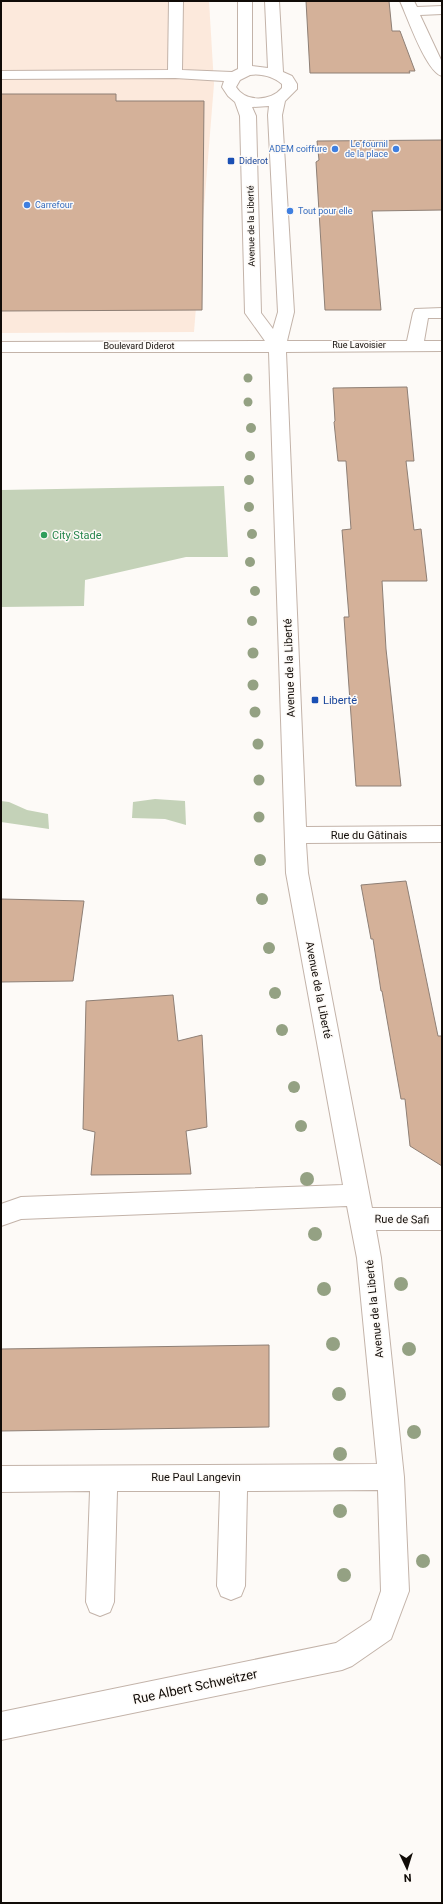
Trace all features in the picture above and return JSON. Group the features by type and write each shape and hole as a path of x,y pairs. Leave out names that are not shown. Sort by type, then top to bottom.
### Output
{"street":[{"path":"175,74 176,1"},
{"path":"1,75 240,74 261,70 276,73 287,81 289,86 288,91 278,99 261,102 242,100 231,92 229,87 240,74 245,1"},
{"path":"272,1 276,73"},
{"path":"408,6 442,10"},
{"path":"408,6 436,65 442,72"},
{"name":"Avenue de la Liberté","path":"278,99 275,115 286,312 277,346 297,873 369,1258 391,1477 395,1591 381,1629"},
{"name":"Avenue de la Liberté","path":"242,100 248,116 253,313 277,346"},
{"path":"415,345 421,313 442,313"},
{"name":"Rue Lavoisier","path":"277,346 442,346"},
{"name":"Boulevard Diderot","path":"1,347 277,346"},
{"name":"Rue du Gâtinais","path":"296,835 442,834"},
{"name":"Rue de Safi","path":"1,1215 21,1208 360,1207 399,1220 442,1219"},
{"path":"231,1586 234,1477"},
{"name":"Rue Paul Langevin","path":"1,1479 391,1477"},
{"path":"100,1602 104,1478"},
{"name":"Rue Albert Schweitzer","path":"1,1726 342,1656 381,1629"}],"shaded area":[{"path":"1,1 209,1 214,84 194,332 1,333"}],"green space":[{"path":"224,486 228,557 186,557 85,580 84,606 1,607 1,490"},
{"path":"155,799 185,801 186,825 165,819 132,818 133,802"},
{"path":"1,801 9,802 27,810 48,814 49,829 1,822"}],"building":[{"path":"306,1 389,1 392,31 400,31 415,71 409,71 410,73 310,73"},
{"path":"1,94 116,94 116,101 204,101 202,310 1,311"},
{"path":"442,140 442,210 372,211 381,310 325,310 316,162 319,160 317,141"},
{"path":"407,387 414,461 406,461 414,530 421,529 427,581 382,581 386,649 401,786 356,786 344,617 349,617 342,530 351,529 346,461 338,461 334,422 333,388"},
{"path":"406,881 438,1036 442,1036 442,1166 410,1146 405,1099 401,1099 373,939 371,939 361,885"},
{"path":"1,899 84,901 73,981 1,982"},
{"path":"173,995 178,1041 202,1035 207,1127 186,1131 191,1174 91,1175 95,1132 83,1129 86,1001"},
{"path":"269,1345 269,1427 1,1431 1,1349"}],"place":[{"name":"ADEM coiffure","path":"335,149"},
{"name":"Le fournil de la place","path":"396,149"},
{"name":"Diderot","path":"231,161"},
{"name":"Carrefour","path":"27,205"},
{"name":"Tout pour elle","path":"290,211"},
{"name":"City Stade","path":"44,535"},
{"name":"Liberté","path":"315,700"}]}
